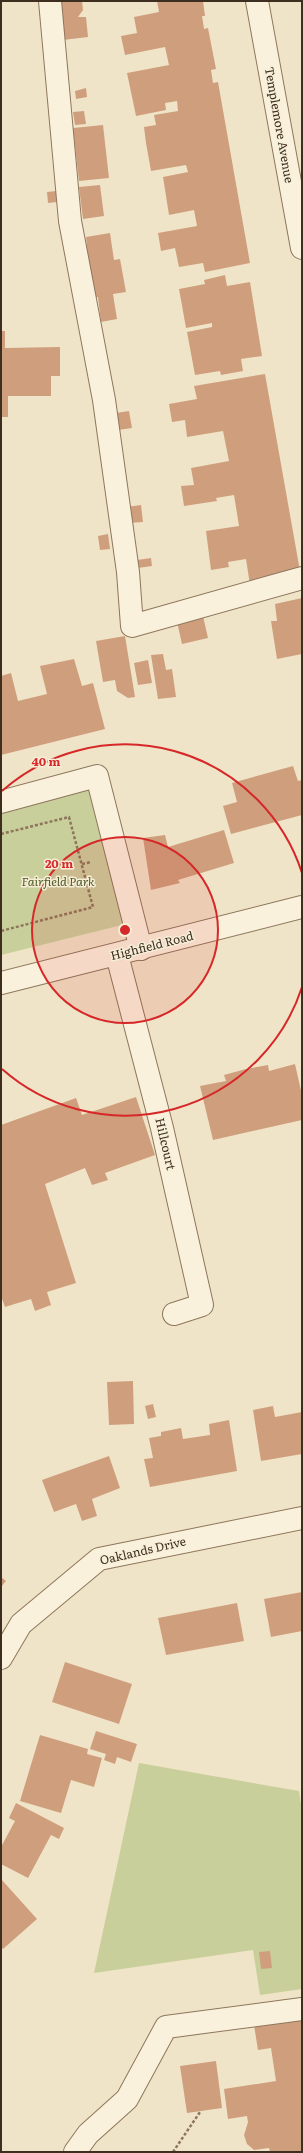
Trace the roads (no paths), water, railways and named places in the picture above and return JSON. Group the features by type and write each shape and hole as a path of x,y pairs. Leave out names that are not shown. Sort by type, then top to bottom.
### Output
{"street":[{"path":"50,1 70,221 104,400 128,572 132,626 302,578"},
{"name":"Templemore Avenue","path":"257,1 302,248"},
{"path":"1,802 97,776 141,949"},
{"name":"Highfield Road","path":"1,983 141,949 302,907"},
{"name":"Hillcourt","path":"117,955 162,1128 202,1305 174,1314"},
{"name":"Oaklands Drive","path":"1,1658 21,1624 99,1559 302,1518"},
{"path":"75,2152 88,2134 127,2099 166,2027 302,2009"}],"park label":[{"name":"Fairfield Park","path":"58,882"}]}
